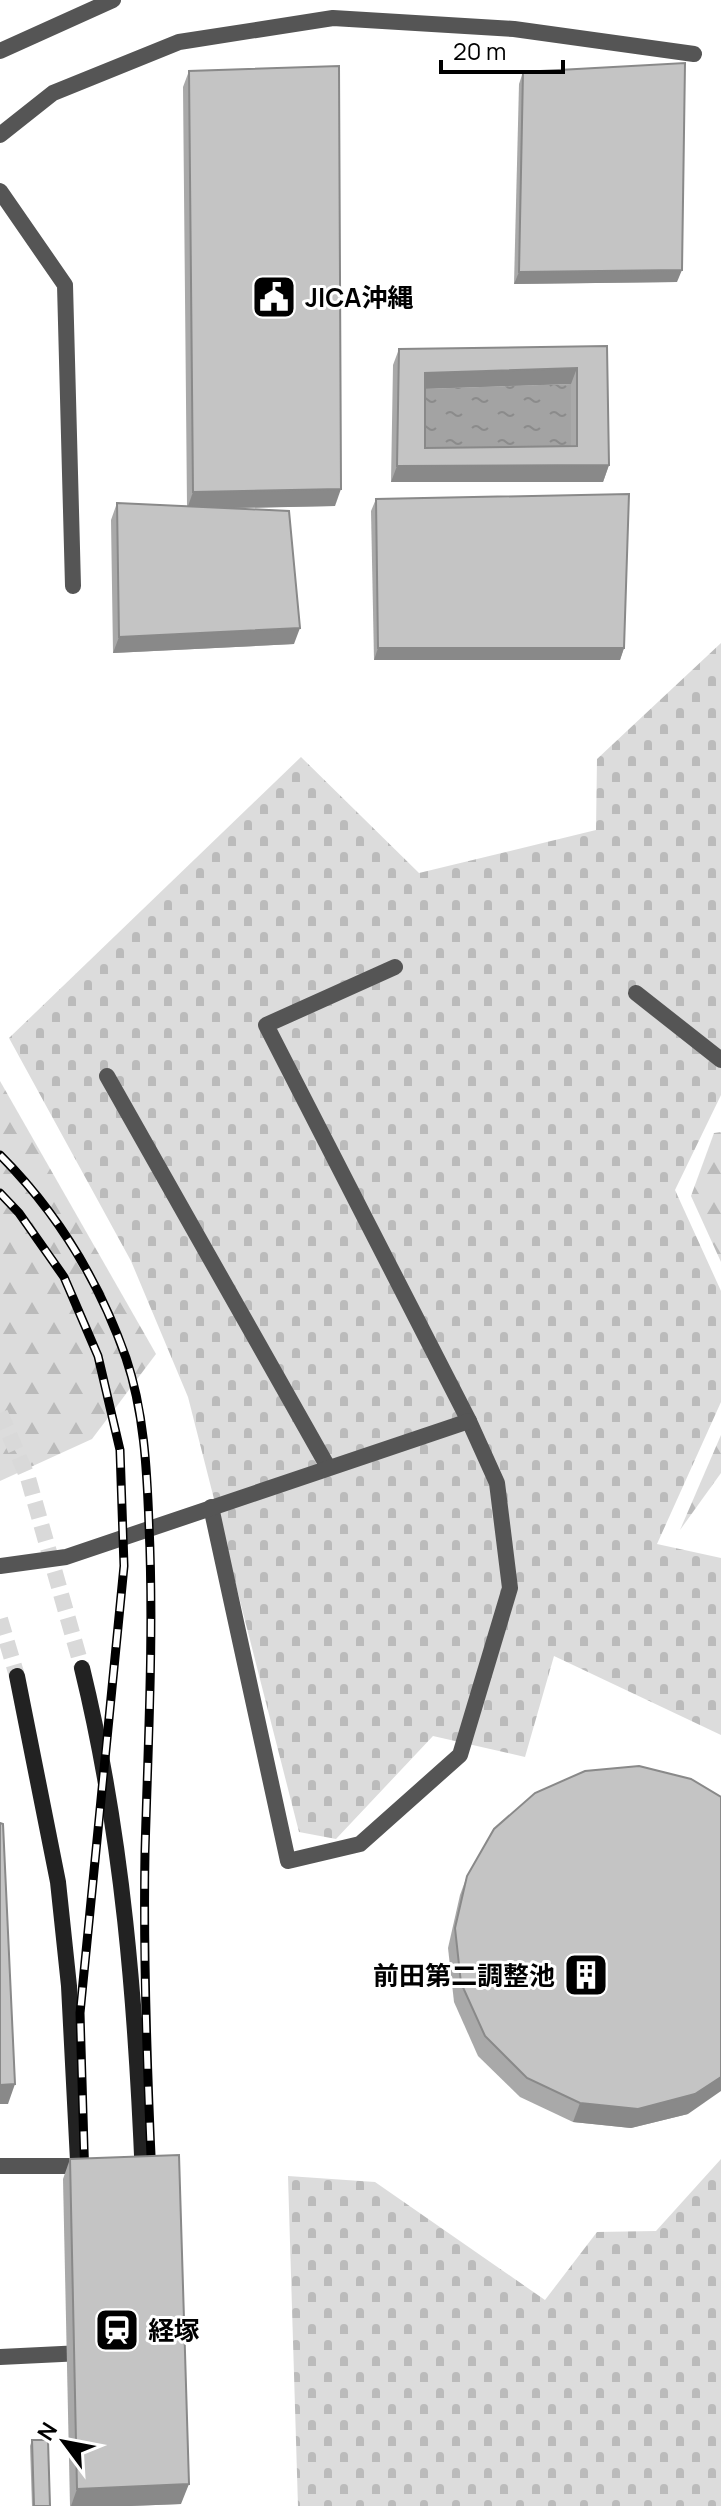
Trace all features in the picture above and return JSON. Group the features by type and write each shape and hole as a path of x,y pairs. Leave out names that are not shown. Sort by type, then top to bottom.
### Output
{"street":[{"path":"0,51 113,0"},
{"path":"0,135 53,93 179,42 333,18 514,29 694,54"},
{"path":"0,191 65,285 73,586"},
{"path":"211,1507 288,1861 360,1844 460,1755 510,1588 497,1483 469,1421 266,1025 395,967"},
{"path":"636,993 721,1060"},
{"path":"107,1076 328,1467"},
{"path":"0,1566 66,1557 469,1421"},
{"path":"82,1668 116,1837 139,2074 144,2197"},
{"path":"17,1676 58,1882 69,1986 79,2197"},
{"path":"0,2166 78,2166"},
{"path":"0,2357 82,2353"}],"green space":[{"path":"721,643 721,1095 675,1190 721,1291 721,1402 657,1544 721,1558 721,1735 554,1656 525,1757 433,1736 336,1839 299,1832 188,1397 131,1261 9,1038 301,757 419,873 596,830 597,759"},
{"path":"0,1081 156,1354 92,1439 0,1481"},
{"path":"721,1132 721,1262 691,1196 714,1133"},
{"path":"721,1435 721,1473 680,1530"},
{"path":"721,2159 721,2506 298,2506 288,2176 375,2182 545,2300 597,2232 656,2231"}],"water":[{"path":"571,384 571,462 419,465 419,389"}],"building":[{"path":"685,63 682,270 519,272 523,72"},
{"path":"339,66 341,489 193,492 189,71"},
{"path":"607,346 609,465 397,466 399,349","holes":["577,368 577,446 425,448 425,373"]},
{"path":"629,494 624,648 378,648 376,499"},
{"path":"117,503 289,511 300,628 119,637"},
{"name":"前田第二調整池","path":"639,1766 691,1779 721,1797 721,2077 695,2094 638,2109 580,2103 527,2078 485,2036 461,1983 455,1928 467,1876 494,1829 535,1793 585,1771"},
{"path":"0,1823 3,1824 15,2084 0,2085"},
{"path":"179,2155 189,2484 77,2489 70,2159"},
{"path":"32,2440 48,2440 50,2506 34,2506"}],"tunnel":[{"path":"0,1413 28,1478 82,1668"},
{"path":"0,1619 17,1676"}],"railway":[{"path":"0,1155 58,1224 89,1275 126,1358 141,1420 150,1566 145,1934 152,2178"},
{"path":"0,1193 19,1213 64,1277 98,1356 120,1450 124,1566 80,2013 85,2182"}],"place":[{"name":"JICA沖縄","path":"274,297"},
{"name":"前田第二調整池","path":"586,1975"},
{"name":"経塚","path":"117,2330"}]}
